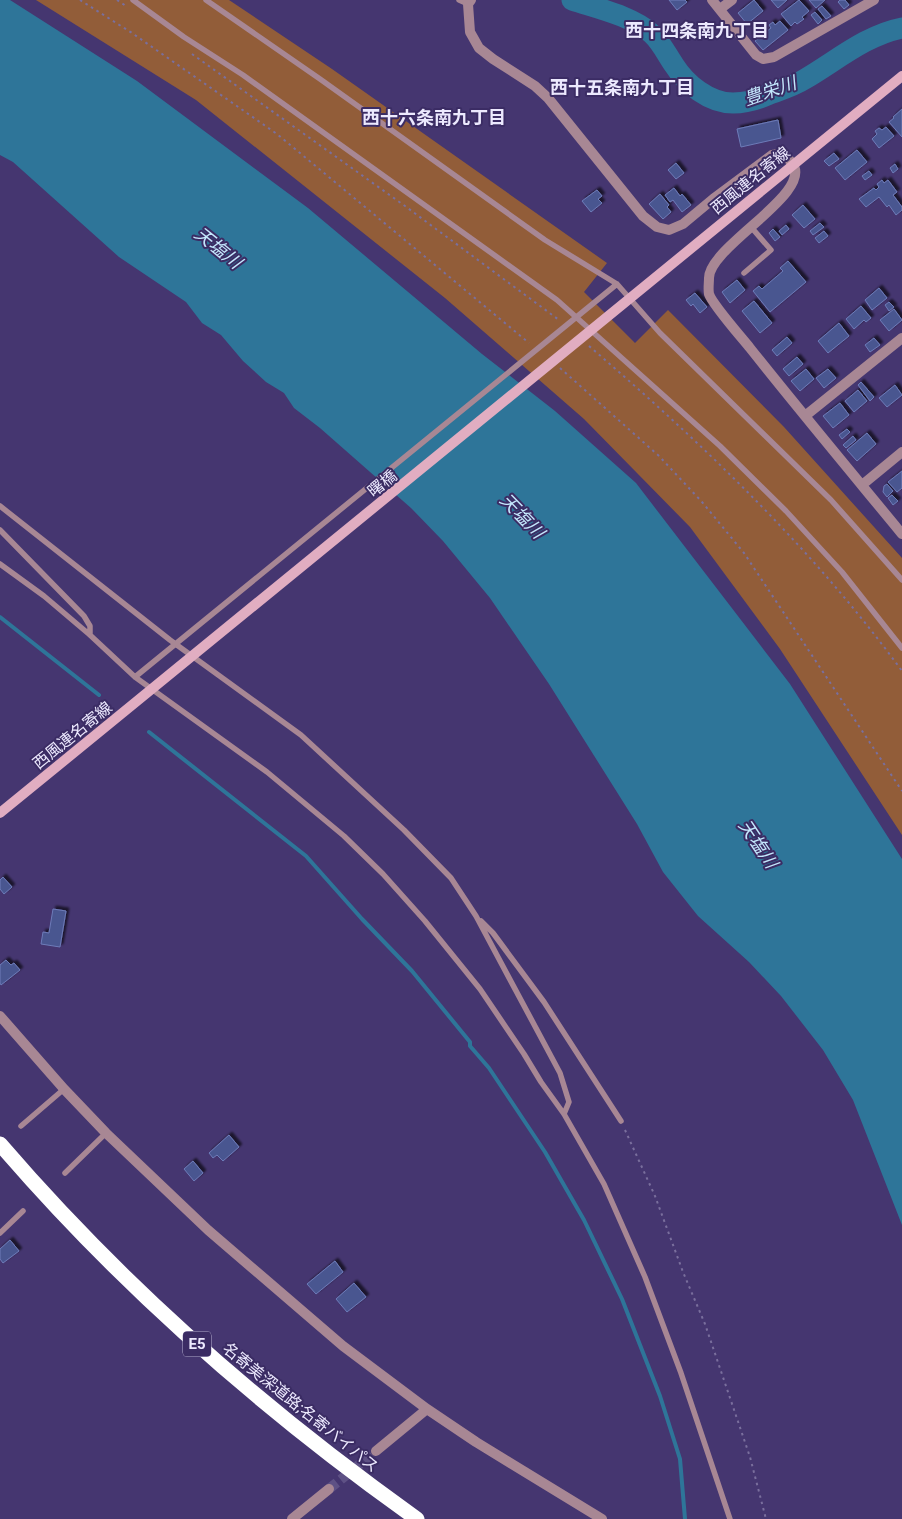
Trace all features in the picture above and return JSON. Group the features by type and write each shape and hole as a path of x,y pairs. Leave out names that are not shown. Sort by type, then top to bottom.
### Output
{"highway":[{"name":"名寄美深道路;名寄バイパス","path":"0,1144 65,1216 179,1328 310,1439 417,1519"}],"main road":[{"name":"西風連名寄線","path":"618,308 902,76"},
{"name":"曙橋","path":"164,680 618,308"},
{"name":"西風連名寄線","path":"0,813 164,680"}],"street":[{"path":"712,0 756,55 763,58 774,57 874,0"},
{"path":"720,10 732,0"},
{"path":"466,1 470,32 480,48 493,59 535,86 548,98 643,216 657,227 669,230 683,224 772,155 779,153 785,155 794,164 796,175 788,192 752,227 731,244 716,262 709,275 709,294 722,313 902,534"},
{"path":"805,416 902,338"},
{"path":"862,485 902,452"},
{"path":"0,1016 106,1134 208,1230 343,1346 427,1409 476,1442 602,1519"},
{"path":"376,1451 427,1409"},
{"path":"292,1519 329,1489"}],"lane":[{"path":"133,0 184,37 242,75 557,300 720,446 786,511 842,572 902,648"},
{"path":"206,0 545,240 618,284 660,333 831,500 902,580"},
{"path":"744,273 771,250 752,227"},
{"path":"135,676 618,284"},
{"path":"0,506 170,640 301,735 404,830 451,878 476,916 560,1073 568,1102 564,1114"},
{"path":"0,530 88,620 90,634"},
{"path":"0,564 44,596 90,634 152,690 267,772 344,836 383,874 425,921 480,989 564,1114 604,1184 645,1277 681,1373 730,1519"},
{"path":"476,916 493,933 544,1002 621,1121"},
{"path":"21,1126 64,1089"},
{"path":"65,1172 106,1134"},
{"path":"0,1232 23,1211"}],"path":[{"path":"117,0 131,10"},
{"path":"185,49 413,212 564,324"},
{"path":"584,341 706,453 790,535 850,602 902,671"},
{"path":"621,1121 655,1196 683,1272 705,1324 750,1457 766,1519"}],"shaded area":[{"path":"36,0 229,0 332,69 607,263 584,292 635,343 668,310 784,427 902,558 902,835 780,649 690,527 584,419 445,298 196,100"}],"water":[{"name":"天塩川","path":"0,0 10,0 137,81 308,208 482,354 555,411 636,483 790,684 902,859 902,1225 853,1100 823,1050 781,996 749,962 698,916 663,872 637,824 549,684 490,598 443,541 411,508 320,428 294,408 284,393 266,382 243,361 221,335 202,323 186,302 119,257 13,162 0,155"}],"building":[{"path":"669,0 685,0 687,2 677,10"},
{"path":"754,0 763,11 747,24 738,13"},
{"path":"771,0 787,0 778,8"},
{"path":"799,0 809,11 802,17 804,19 797,24 795,22 791,26 781,14"},
{"path":"809,0 825,0 816,8"},
{"path":"845,0 849,5 844,9 838,2"},
{"path":"822,6 831,16 826,19 818,9"},
{"path":"815,12 822,20 818,24 811,15"},
{"path":"780,21 788,30 763,50 755,41 771,28 769,25 773,22 775,25"},
{"path":"902,109 902,137 889,122"},
{"path":"778,120 781,138 741,147 737,129"},
{"path":"886,127 894,136 879,148 872,139 877,134 875,131"},
{"path":"857,150 867,162 845,180 835,168"},
{"path":"834,153 839,159 829,166 824,161"},
{"path":"676,163 684,173 676,179 668,170"},
{"path":"895,164 898,169 893,173 890,168"},
{"path":"869,171 872,175 865,180 862,176"},
{"path":"882,180 884,183 888,180 897,192 893,195 902,207 902,210 896,215 889,205 887,207 879,197 866,207 859,199 874,188 876,190 879,187 877,184"},
{"path":"674,188 691,205 682,212 673,200 670,202 665,195"},
{"path":"597,190 602,196 598,199 602,203 591,212 582,201"},
{"path":"660,194 669,205 667,207 671,212 663,219 649,204"},
{"path":"803,205 815,219 804,228 792,215"},
{"path":"820,223 824,227 813,235 810,231"},
{"path":"786,225 789,229 782,235 779,231"},
{"path":"773,229 780,237 775,241 769,233"},
{"path":"824,231 828,236 819,243 815,238"},
{"path":"788,261 806,282 770,312 753,291 759,286 762,289 783,271 780,268"},
{"path":"737,280 745,290 730,303 722,292"},
{"path":"879,288 887,298 872,310 865,300"},
{"path":"695,293 707,307 700,313 693,304 691,306 686,300"},
{"path":"754,301 772,323 760,333 742,311"},
{"path":"889,302 894,307 889,311 885,305"},
{"path":"861,306 871,318 866,322 864,320 854,329 846,319"},
{"path":"894,309 902,320 889,331 880,320"},
{"path":"839,323 849,336 828,353 818,341"},
{"path":"787,337 792,343 777,356 772,350"},
{"path":"874,338 880,345 870,352 865,345"},
{"path":"797,357 803,364 789,376 783,369"},
{"path":"806,369 814,379 800,391 791,381"},
{"path":"828,369 836,378 824,388 816,378"},
{"path":"861,382 874,397 870,401 858,385"},
{"path":"895,385 902,395 887,407 879,398"},
{"path":"858,390 867,401 854,412 845,401"},
{"path":"840,403 849,415 833,428 823,416"},
{"path":"847,429 850,432 842,439 839,435"},
{"path":"867,433 876,444 857,461 847,450"},
{"path":"853,436 856,440 846,448 843,445"},
{"path":"902,471 902,488 897,492 888,482"},
{"path":"887,484 893,491 887,497 883,492 884,486"},
{"path":"892,495 898,501 893,505 888,498"},
{"path":"3,877 12,887 4,894 0,889 0,880"},
{"path":"53,909 66,911 60,947 41,944 43,932 49,933"},
{"path":"6,960 11,965 14,963 20,970 1,985 0,965"},
{"path":"229,1135 239,1147 223,1161 217,1155 213,1158 209,1153"},
{"path":"193,1161 203,1173 194,1181 184,1169"},
{"path":"10,1240 19,1251 3,1263 0,1259 0,1249"},
{"path":"335,1261 343,1272 316,1294 307,1284"},
{"path":"354,1283 366,1297 347,1312 336,1299"}],"waterway":[{"name":"豊栄川","path":"572,0 614,13 635,22 652,34 679,72 699,91 715,100 733,103 757,99 792,86 864,42 889,31 902,28"},
{"path":"0,617 99,695"},
{"path":"149,732 306,856 362,919 412,971 489,1068 545,1152 584,1220 622,1299 660,1396 680,1459 685,1519"}],"tunnel":[{"path":"329,1489 376,1451"}],"district":[{"name":"西十四条南九丁目","path":"697,31"},
{"name":"西十五条南九丁目","path":"622,88"},
{"name":"西十六条南九丁目","path":"434,118"}]}
